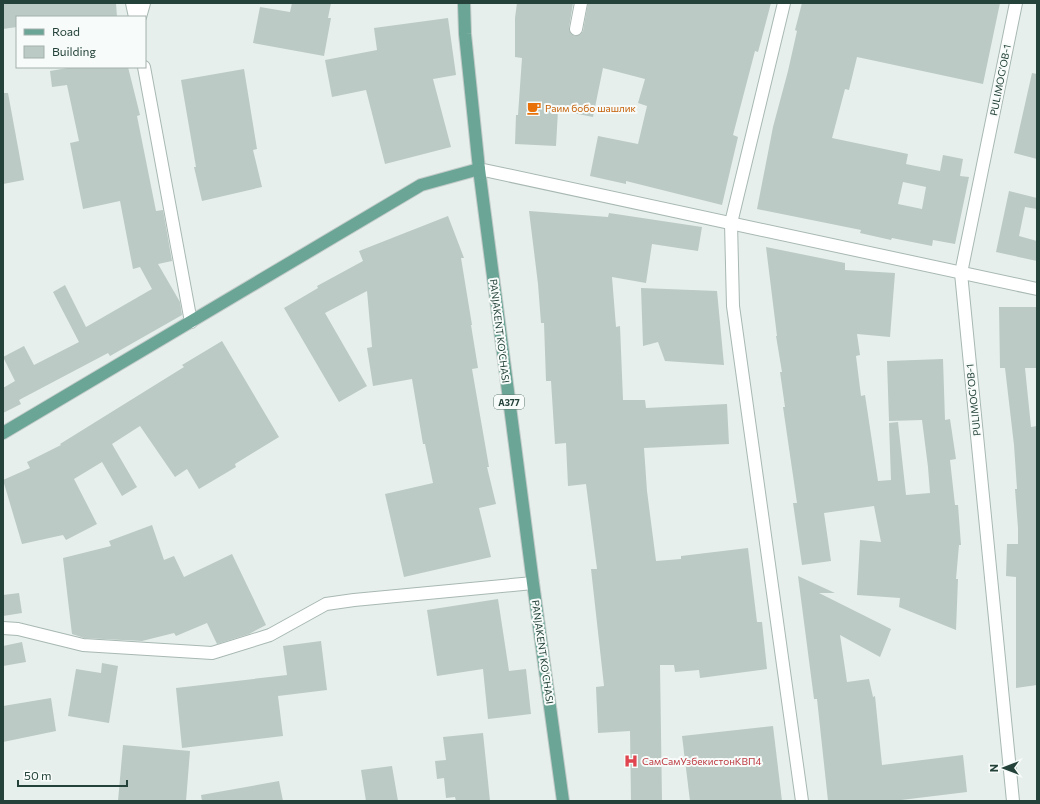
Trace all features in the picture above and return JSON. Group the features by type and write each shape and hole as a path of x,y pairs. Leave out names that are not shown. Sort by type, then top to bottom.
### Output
{"main road":[{"name":"PANJAKENT KO'CHASI","path":"464,3 465,34 479,169 563,801"},
{"path":"3,433 421,185 479,169"}],"street":[{"path":"132,3 135,16"},
{"path":"140,16 144,3"},
{"path":"576,29 581,3"},
{"path":"784,3 731,223 733,306 802,801"},
{"name":"PULIMOG’OB-1","path":"1013,801 961,273 1016,3"},
{"path":"144,68 190,322"},
{"path":"479,169 1037,289"},
{"path":"3,628 18,628 83,645 212,653 270,635 326,604 533,584"}],"building":[{"path":"3,3 116,3 117,16 16,16 16,27 3,29"},
{"path":"292,3 331,3 328,18 331,18 324,56 253,43 260,7 290,12"},
{"path":"517,3 573,3 569,28 571,34 575,36 581,34 583,31 588,3 771,3 758,52 755,51 733,135 738,137 722,205 626,181 626,184 590,176 598,136 638,144 647,106 638,103 645,79 603,68 593,117 558,110 556,146 515,144 516,115 518,115 522,58 515,57 515,18"},
{"path":"802,3 1000,3 983,84 857,57 849,90 845,89 832,138 908,154 906,164 940,171 943,155 963,159 960,176 969,177 955,244 933,240 932,246 892,238 891,240 860,233 861,230 757,209 773,127 797,31 795,30","holes":["903,182 926,187 922,209 898,204"]},
{"path":"448,18 456,75 433,79 451,147 385,164 366,90 332,97 325,60 377,50 374,28"},
{"path":"67,68 128,68 140,115 137,116 156,211 163,210 172,261 158,264 180,302 182,315 110,356 108,353 19,400 21,404 3,413 3,388 15,381 3,357 24,346 34,365 79,342 53,292 65,285 86,327 152,289 140,267 133,269 120,201 83,209 70,143 79,141 67,85 52,87 50,71"},
{"path":"244,69 257,149 253,150 262,187 202,201 194,167 196,167 181,80"},
{"path":"1032,73 1037,74 1037,159 1014,153"},
{"path":"3,93 8,93 24,180 3,184"},
{"path":"1009,191 1037,198 1037,209 1025,207 1019,236 1037,241 1037,261 996,252"},
{"path":"529,211 608,217 609,213 702,227 698,251 652,244 646,283 612,277 616,327 620,326 623,400 645,400 646,408 727,404 729,444 644,448 647,491 656,561 681,559 681,556 748,548 757,622 762,622 767,669 700,678 699,670 675,672 674,665 660,665 662,801 631,801 630,731 598,733 596,687 604,686 591,569 597,569 586,484 568,486 566,443 555,444 551,381 546,381 544,323 541,323"},
{"path":"448,216 464,258 461,258 478,368 472,369 489,467 487,467 496,504 479,508 491,557 404,577 385,494 433,483 425,444 423,444 412,379 373,386 367,348 372,347 367,291 325,313 367,386 339,402 284,308 318,288 317,286 363,261 359,251"},
{"path":"766,247 845,263 845,270 895,273 890,337 857,334 860,355 856,356 861,396 865,395 878,481 891,480 889,423 898,422 906,495 930,493 922,420 889,421 887,361 943,359 945,420 950,419 956,459 950,460 955,505 958,505 961,545 959,545 956,579 958,579 956,630 899,607 900,598 857,595 860,540 881,542 874,506 824,513 831,561 802,565 793,503 797,503 783,407 785,407 780,372 782,372 776,336"},
{"path":"641,288 717,291 724,365 665,361 658,342 643,346"},
{"path":"999,307 1037,307 1037,368 1025,368 1031,427 1037,426 1037,685 1016,688 1016,577 1006,576 1007,544 1018,544 1015,489 1017,489 1014,445 1005,368 1000,368"},
{"path":"222,341 279,437 235,464 236,467 199,489 187,469 175,477 140,426 112,444 137,487 122,496 102,462 74,479 97,524 66,540 63,535 22,544 3,480 30,468 27,462 61,445 60,444 184,367 182,365"},
{"path":"152,525 164,560 174,556 184,577 232,554 266,625 249,634 217,644 207,623 176,636 174,633 142,641 84,638 72,634 63,558 111,546 109,541"},
{"path":"798,576 835,593 819,593 891,629 880,657 840,635 847,682 869,679 873,697 875,696 882,765 963,755 967,792 893,801 828,801 817,699 814,699"},
{"path":"19,593 22,613 3,616 3,595"},
{"path":"498,599 509,671 526,669 531,714 488,719 483,669 437,676 427,610"},
{"path":"321,641 327,690 278,696 283,736 182,748 176,688 287,675 283,646"},
{"path":"22,642 26,662 3,666 3,646"},
{"path":"102,663 118,666 109,723 68,716 76,669 101,673"},
{"path":"51,698 56,731 3,742 3,706"},
{"path":"773,726 782,801 690,801 682,736"},
{"path":"483,733 490,801 456,801 455,797 446,798 444,778 437,779 435,761 446,760 443,737"},
{"path":"123,745 190,751 186,801 118,801"},
{"path":"392,766 398,801 366,801 361,770"},
{"path":"279,781 283,801 202,801 201,795"}],"place":[{"name":"Раим бобо шашлик","path":"534,108"},
{"name":"СамСамУзбекистонКВП4","path":"631,761"}]}
